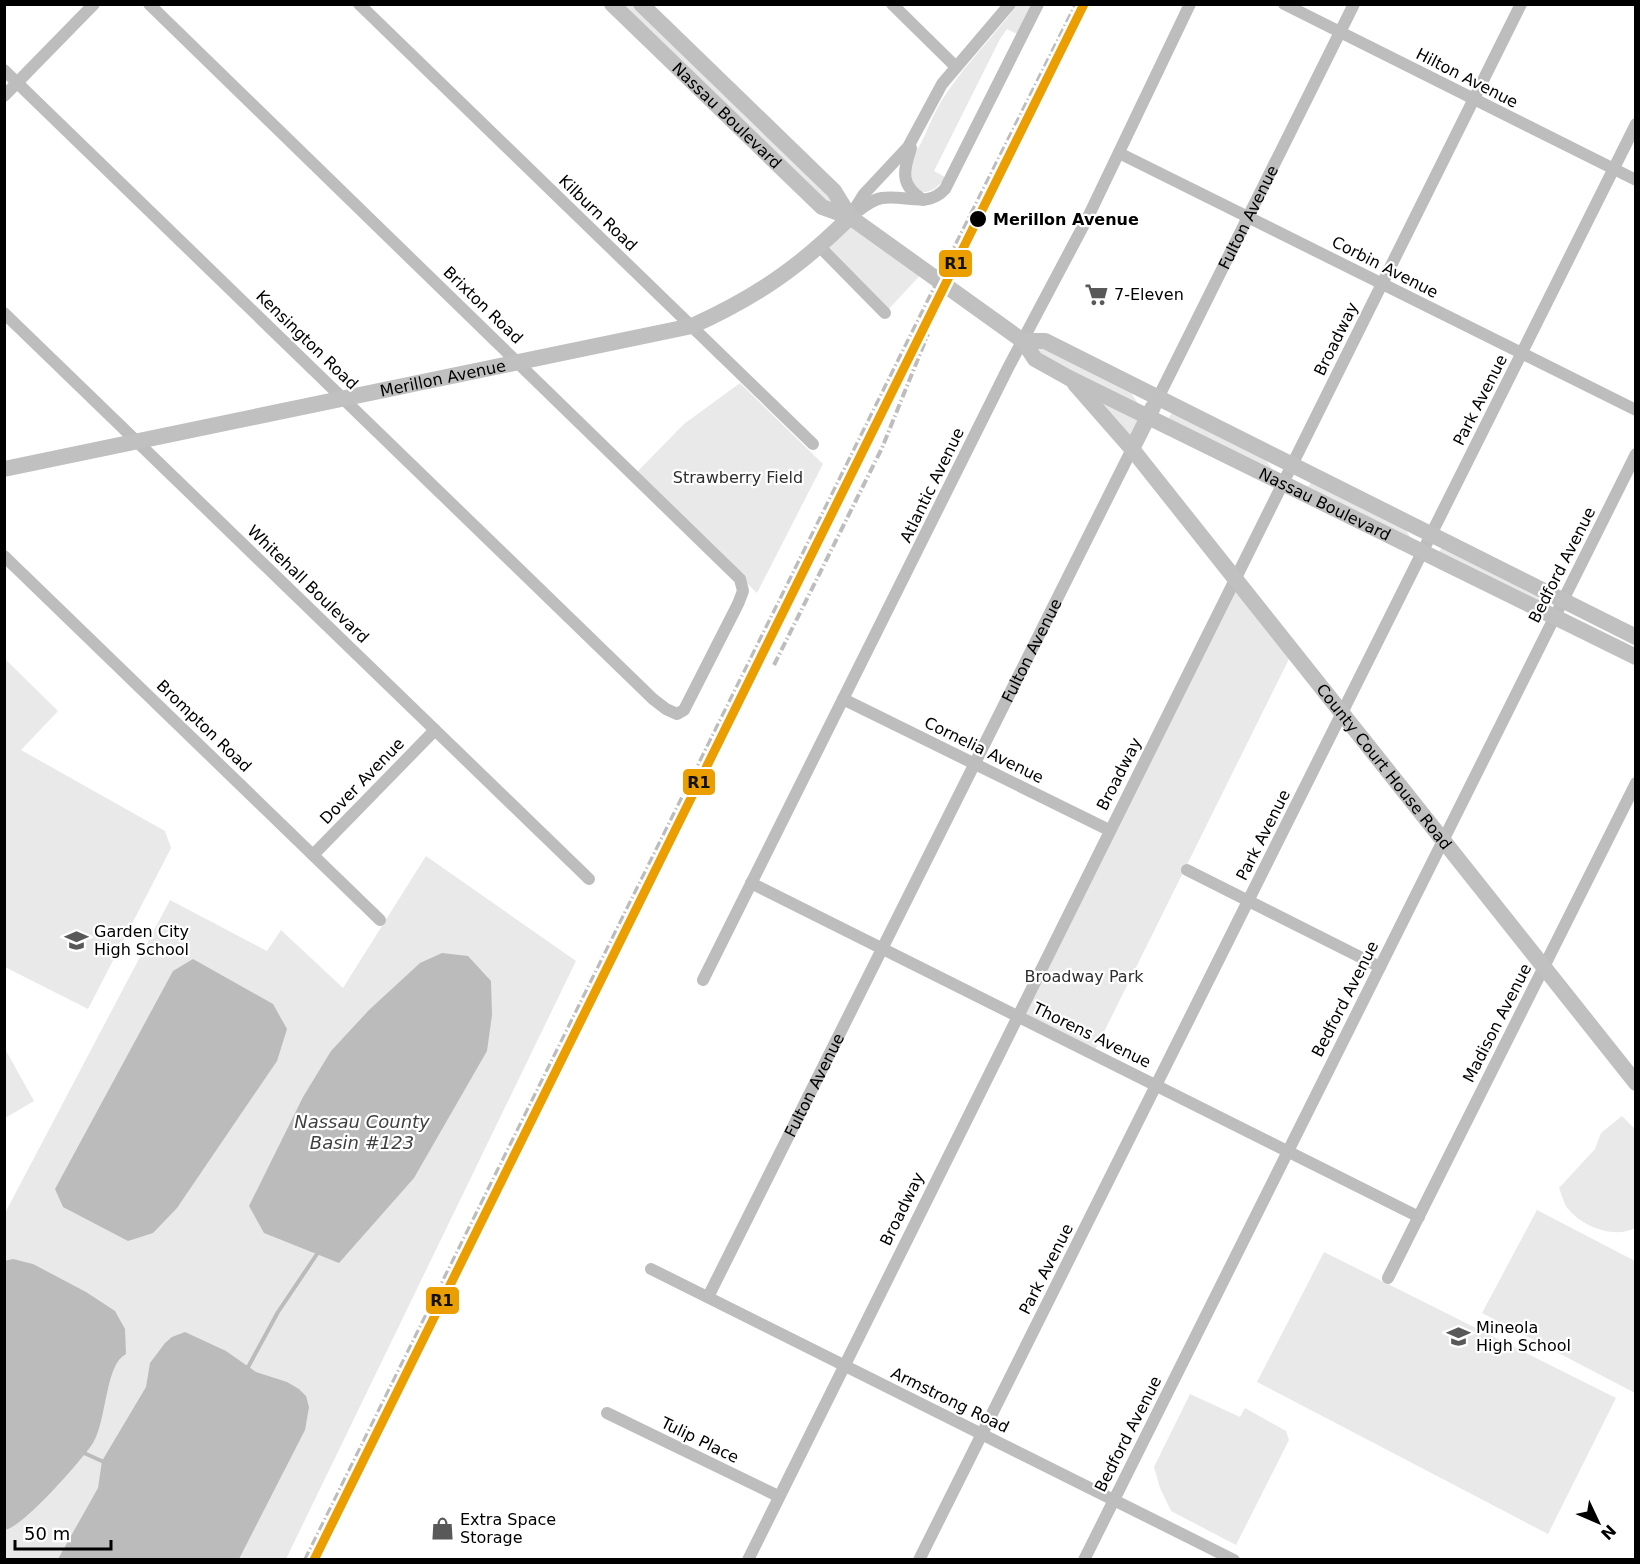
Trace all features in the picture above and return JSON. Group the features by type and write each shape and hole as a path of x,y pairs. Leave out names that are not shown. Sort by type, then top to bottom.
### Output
{"main road":[{"name":"Nassau Boulevard","path":"612,4 822,207 850,217 1023,341 1035,359 1635,657"},
{"name":"Nassau Boulevard","path":"641,4 834,191 850,217"},
{"name":"Merillon Avenue","path":"4,469 692,326 754,295 783,276 850,217"},
{"name":"Nassau Boulevard","path":"1023,341 1045,341 1635,637"},
{"name":"County Court House Road","path":"1070,378 1132,449 1635,1083"},
{"name":"Fulton Avenue","path":"1132,449 1158,398"}],"street":[{"path":"4,96 94,4"},
{"name":"Brixton Road","path":"149,4 740,579 743,591 684,710 677,714 666,709 638,684"},
{"name":"Kilburn Road","path":"359,4 813,444"},
{"path":"892,4 956,67"},
{"name":"Merillon Avenue","path":"923,200 911,190 904,178 904,168 914,139 938,91 1010,4"},
{"path":"923,200 933,199 945,189 1038,4"},
{"name":"Atlantic Avenue","path":"703,980 1119,153 1190,4"},
{"name":"Hilton Avenue","path":"1284,4 1635,180"},
{"name":"Fulton Avenue","path":"1158,398 1354,4"},
{"name":"Broadway","path":"748,1560 1521,4"},
{"name":"Kensington Road","path":"4,70 638,684"},
{"name":"Park Avenue","path":"919,1560 1635,124"},
{"name":"Merillon Avenue","path":"850,217 864,194 901,156 914,139"},
{"name":"Corbin Avenue","path":"1119,153 1635,410"},
{"name":"Merillon Avenue","path":"850,217 880,198 899,197 923,200"},
{"path":"819,246 885,312"},
{"name":"Whitehall Boulevard","path":"4,313 589,879"},
{"name":"Fulton Avenue","path":"708,1297 1132,449"},
{"name":"Bedford Avenue","path":"1084,1560 1635,454"},
{"name":"Brompton Road","path":"4,556 380,920"},
{"name":"Cornelia Avenue","path":"843,699 1109,830"},
{"name":"Dover Avenue","path":"313,855 435,730"},
{"name":"Madison Avenue","path":"1388,1278 1635,783"},
{"path":"1187,870 1380,967"},
{"name":"Thorens Avenue","path":"751,883 1419,1217"},
{"name":"Armstrong Road","path":"651,1269 1234,1560"},
{"name":"Tulip Place","path":"607,1413 778,1496"}],"green space":[{"path":"612,5 640,5 818,176 841,212 822,207"},
{"path":"1017,5 1031,5 1017,34 1007,29 1000,39 934,171 945,177 932,190 920,191 911,183 909,168 936,110 963,71"},
{"path":"850,217 925,270 885,313 819,246"},
{"path":"1037,346 1130,391 1136,404 1035,353"},
{"name":"Strawberry Field","path":"740,383 823,464 757,593 635,474 684,424"},
{"path":"1079,385 1145,418 1131,445"},
{"path":"1172,413 1264,457 1272,469 1170,420"},
{"path":"1311,482 1404,527 1411,538 1308,487"},
{"path":"1442,547 1535,592 1542,604 1439,552"},
{"name":"Broadway Park","path":"1234,580 1292,653 1093,1054 1017,1016"},
{"path":"5,659 58,711 21,750 165,831 171,848 88,1009 5,967"},
{"name":"Nassau County Basin #123","path":"426,856 576,961 286,1559 5,1560 5,1213 170,900 267,951 281,930 343,988"},
{"path":"5,1049 34,1101 4,1118"},
{"path":"1622,1116 1635,1129 1635,1228 1609,1232 1591,1226 1575,1216 1566,1205 1559,1188 1595,1149 1601,1133"},
{"path":"1537,1210 1635,1261 1635,1393 1482,1313"},
{"path":"1324,1252 1616,1398 1548,1534 1257,1382"},
{"path":"1190,1394 1240,1417 1245,1408 1286,1431 1289,1440 1236,1545 1171,1511 1160,1488 1154,1467"}],"water":[{"name":"Nassau County Basin #123","path":"442,953 468,956 491,981 492,1015 487,1051 414,1178 339,1263 264,1233 249,1206 303,1097 331,1051 369,1010 420,963"},
{"path":"193,959 273,1004 287,1029 277,1061 177,1208 153,1233 128,1241 63,1207 55,1189 173,971"},
{"path":"13,1259 33,1264 86,1292 115,1311 125,1329 126,1354 114,1369 98,1433 93,1443 38,1506 25,1518 5,1530 4,1261"},
{"path":"185,1332 226,1351 256,1372 287,1382 299,1389 306,1396 309,1407 305,1430 239,1559 58,1559 98,1488 102,1461 146,1387 150,1363 165,1343 172,1337"}],"waterway":[{"path":"247,1369 278,1312 317,1254"},
{"path":"84,1453 104,1462"}],"railway":[{"path":"305,1560 1076,4"},
{"path":"774,665 882,448 928,334"}],"transit line":[{"name":"R1","path":"314,1560 1084,4"}],"place":[{"name":"Merillon Avenue","path":"978,219"},
{"name":"7-Eleven","path":"1096,294"},
{"name":"Garden City High School","path":"76,940"},
{"name":"Mineola High School","path":"1458,1336"},
{"name":"Extra Space Storage","path":"442,1528"}]}
